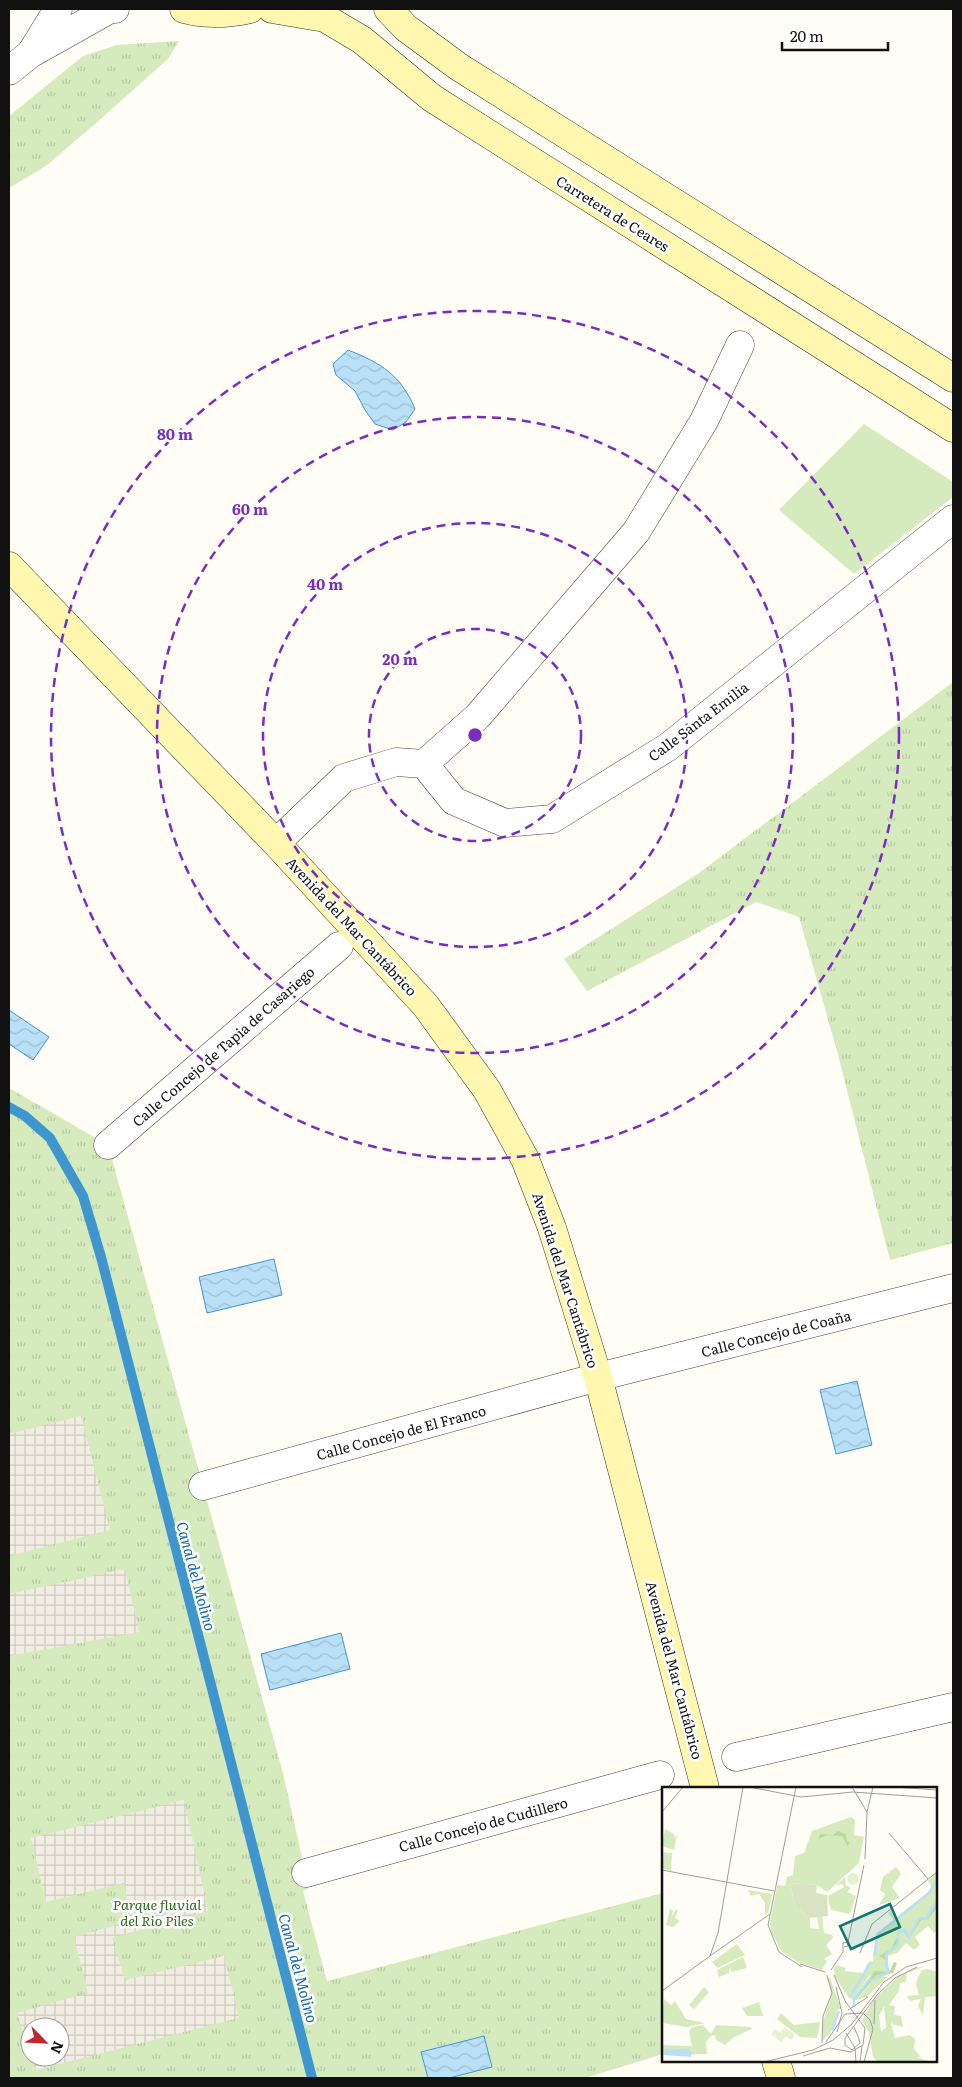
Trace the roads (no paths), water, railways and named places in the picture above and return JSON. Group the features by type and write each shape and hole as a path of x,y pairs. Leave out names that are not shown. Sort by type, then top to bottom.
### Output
{"main road":[{"path":"184,9 197,12 228,14 250,9"},
{"name":"Carretera de Ceares","path":"272,9 324,18 362,40 432,98 953,428"},
{"path":"388,9 406,28 459,67 953,378"},
{"name":"Avenida del Mar Cantábrico","path":"9,566 276,843 426,1006 486,1090 525,1159 552,1228 598,1378 705,1787"},
{"path":"776,2062 781,2078"}],"street":[{"path":"30,54 58,9"},
{"path":"9,72 30,54 110,9 115,9"},
{"path":"276,843 344,778 396,762 424,764 478,716 636,532 704,421 740,345"},
{"name":"Calle Santa Emilia","path":"424,764 454,801 505,823 552,819 668,747 953,519"},
{"name":"Calle Concejo de Tapia de Casariego","path":"108,1145 339,946"},
{"name":"Calle Concejo de Coaña","path":"598,1378 953,1288"},
{"name":"Calle Concejo de El Franco","path":"203,1486 598,1378"},
{"path":"736,1757 953,1708"},
{"name":"Calle Concejo de Cudillero","path":"306,1873 660,1776"}],"water":[{"path":"348,350 380,365 403,387 415,409 406,422 393,430 375,424 355,391 336,375 333,364"},
{"path":"9,1010 49,1037 33,1060 9,1044"},
{"path":"274,1259 282,1295 207,1313 199,1277"},
{"path":"857,1381 872,1445 836,1454 820,1390"},
{"path":"341,1633 350,1669 270,1690 261,1654"},
{"path":"484,2036 492,2067 449,2078 428,2078 421,2052"}],"waterway":[{"name":"Canal del Molino","path":"9,1107 25,1116 50,1138 83,1196 101,1257 312,2078"}],"park label":[{"name":"Parque fluvial del Rio Piles","path":"157,1912"}]}
